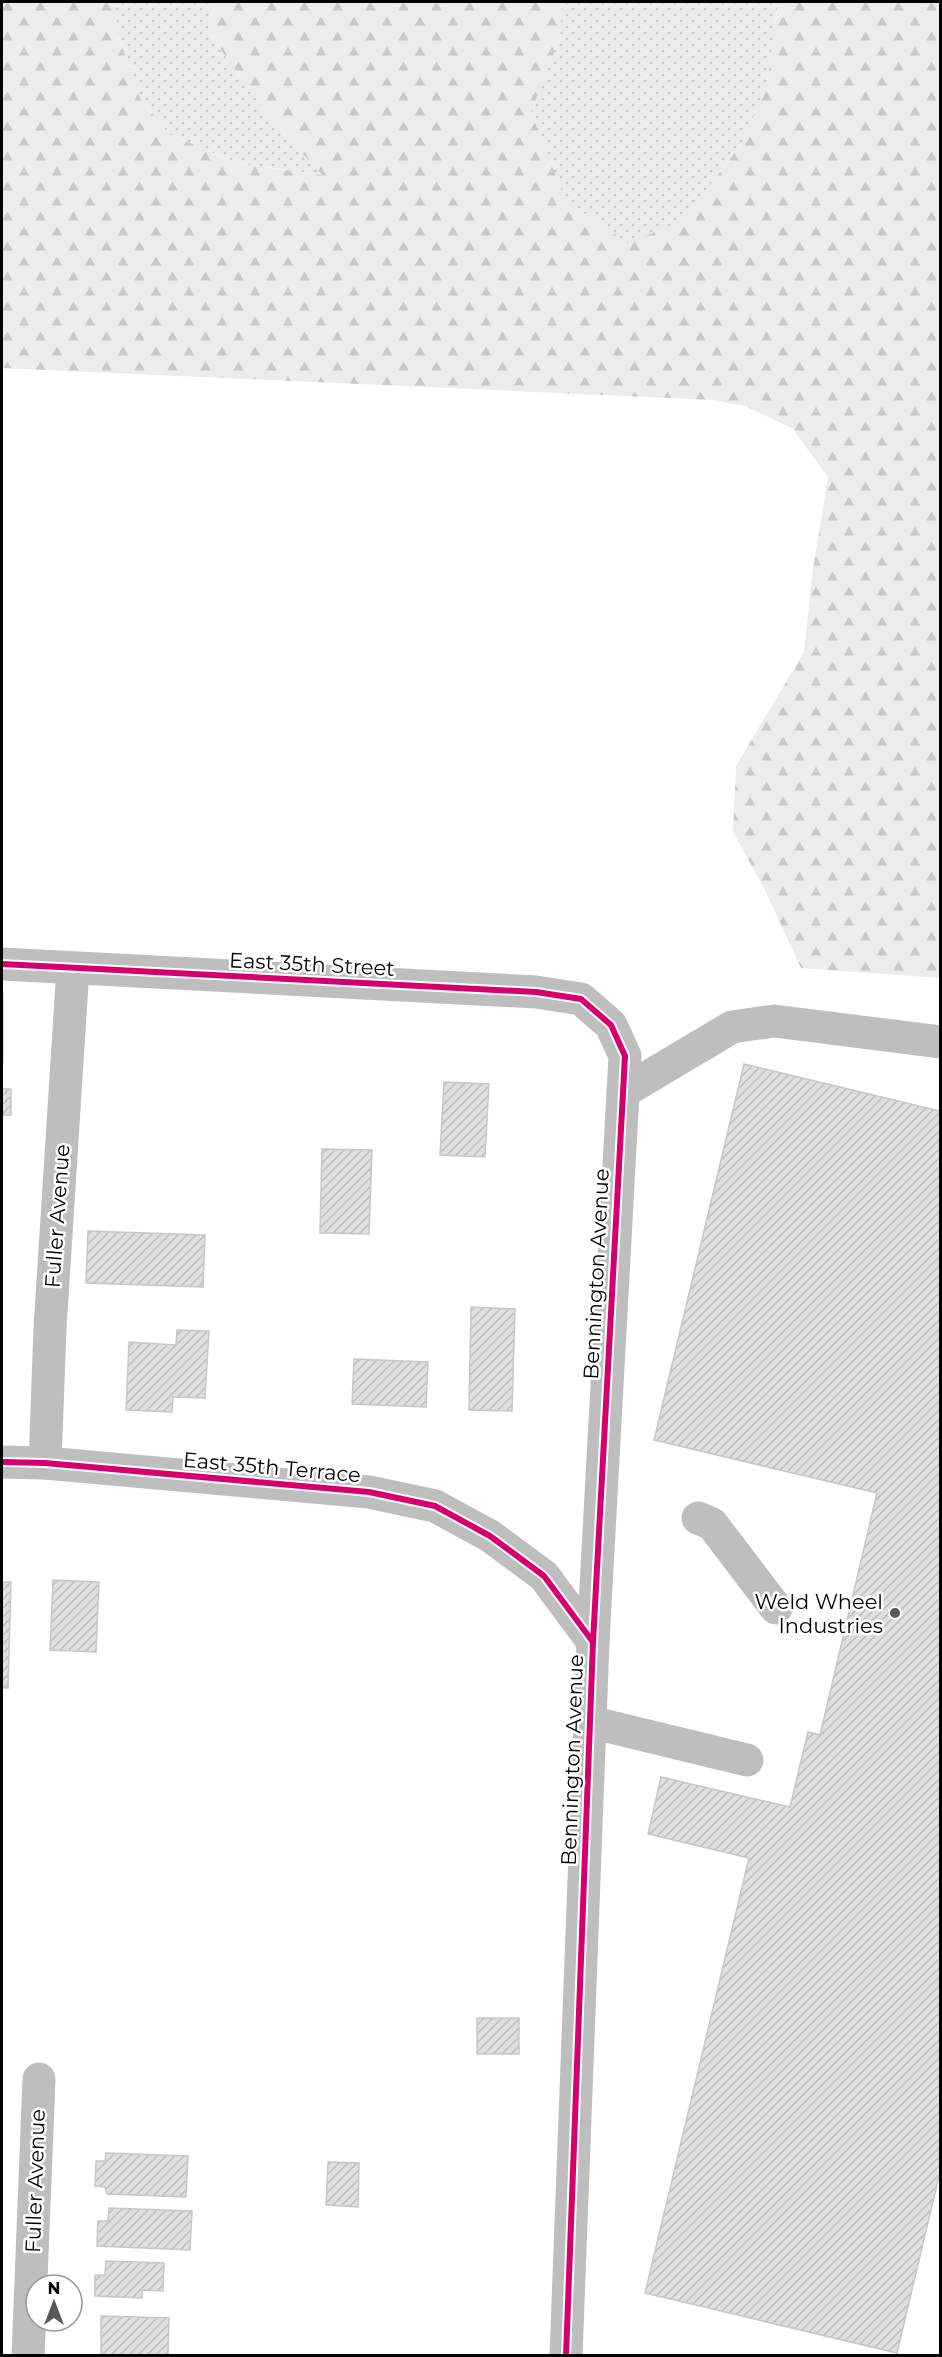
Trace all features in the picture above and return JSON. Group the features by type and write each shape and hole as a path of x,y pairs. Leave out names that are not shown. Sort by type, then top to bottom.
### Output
{"street":[{"name":"East 35th Street","path":"2,964 536,992 581,999 611,1025"},
{"name":"Fuller Avenue","path":"45,1463 50,1328 73,968"},
{"path":"623,1092 732,1027 774,1021 940,1042"},
{"name":"Bennington Avenue","path":"566,2355 593,1642 625,1056 611,1025"},
{"name":"East 35th Terrace","path":"2,1462 45,1463 369,1492 435,1506 489,1536 544,1576 593,1642"},
{"path":"698,1518 712,1524 776,1608"},
{"path":"590,1722 747,1760"},
{"name":"Fuller Avenue","path":"28,2355 39,2079"}],"green space":[{"path":"2,2 115,2 118,35 140,98 169,134 237,163 322,175 264,110 213,39 209,2 562,2 560,37 531,112 565,200 628,243 682,221 740,146 767,85 777,10 776,2 940,2 940,978 801,968 765,890 733,832 736,766 804,652 813,569 828,477 792,428 745,406 713,400 2,368"},
{"path":"115,2 209,2 213,39 264,110 323,175 237,163 169,134 140,98 118,35"},
{"path":"562,2 776,2 777,10 767,85 740,146 682,221 628,244 565,200 530,112 560,37"}],"building":[{"path":"3,993 3,1063 2,1063"},
{"name":"Weld Wheel Industries","path":"744,1064 940,1111 940,2172 897,2353 645,2293 749,1858 648,1834 661,1777 790,1807 808,1732 820,1735 877,1493 654,1440"},
{"path":"444,1082 489,1084 485,1157 440,1155"},
{"path":"2,1089 11,1089 11,1115 2,1115"},
{"path":"322,1149 372,1150 369,1234 320,1233"},
{"path":"88,1231 205,1235 203,1287 86,1283"},
{"path":"471,1307 515,1309 512,1411 469,1410"},
{"path":"177,1330 209,1331 205,1398 173,1397 172,1412 126,1410 129,1342 176,1345"},
{"path":"354,1359 428,1362 426,1407 352,1404"},
{"path":"53,1580 99,1582 96,1652 50,1650"},
{"path":"2,1582 11,1582 8,1688 2,1688"},
{"path":"477,2018 519,2018 519,2054 477,2054"},
{"path":"106,2153 188,2156 186,2197 107,2194 105,2187 95,2186 96,2161 105,2161"},
{"path":"328,2162 359,2163 358,2207 326,2205"},
{"path":"109,2208 192,2211 190,2250 97,2246 98,2221 108,2221"},
{"path":"106,2261 164,2263 163,2291 142,2290 142,2298 95,2296 95,2275 105,2275"},
{"path":"101,2316 169,2318 168,2356 101,2355"}],"cycle path":[{"path":"2,964 536,992 581,999 611,1025 625,1056 593,1642 566,2356"},
{"path":"2,1462 45,1463 369,1492 435,1506 490,1536 544,1576 593,1642"}],"place":[{"name":"Weld Wheel Industries","path":"895,1613"}]}
